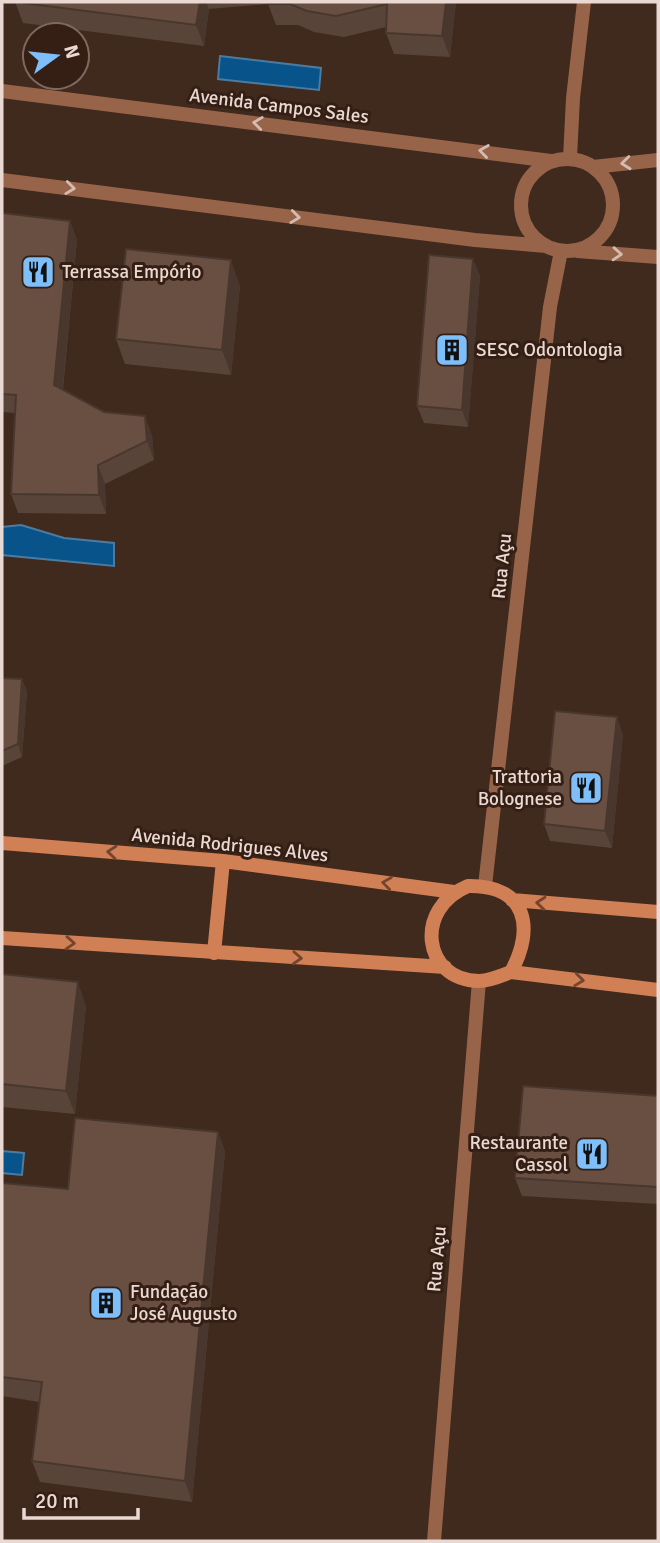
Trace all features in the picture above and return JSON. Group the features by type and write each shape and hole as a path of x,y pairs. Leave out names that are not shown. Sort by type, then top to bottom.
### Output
{"main road":[{"name":"Avenida Rodrigues Alves","path":"2,843 223,861 454,892"},
{"path":"214,953 223,861"},
{"path":"511,972 526,936 523,916 512,900 500,891 485,886 468,886 454,892 437,911 430,935 435,952 444,967 460,977 479,981 511,972 658,990"},
{"path":"512,900 658,912"},
{"path":"2,938 444,967"}],"street":[{"path":"570,158 573,98 584,2"},
{"name":"Avenida Campos Sales","path":"2,91 551,161"},
{"path":"546,246 529,230 521,209 528,180 551,161 570,158 593,167 605,178 613,207 610,222 602,235 576,250"},
{"path":"593,167 658,160"},
{"path":"2,180 475,240 546,246 561,251 658,257"},
{"name":"Rua Açu","path":"485,886 550,307 561,251"},
{"name":"Rua Açu","path":"434,1541 479,981"}],"water":[{"path":"220,56 321,68 319,90 218,79"},
{"path":"21,525 64,538 114,543 114,566 2,555 2,527"},
{"path":"2,1151 24,1153 22,1175 2,1173"}],"building":[{"path":"15,2 200,2 196,25"},
{"path":"268,2 446,2 442,36 386,33 387,4 336,16 307,11 290,4"},
{"path":"2,213 70,221 54,385 104,412 145,416 147,441 98,465 99,495 11,494 16,395 2,394"},
{"path":"126,249 231,260 222,350 116,339"},
{"name":"SESC Odontologia","path":"429,255 473,259 462,410 417,406"},
{"path":"2,678 22,679 18,744 2,751"},
{"name":"Trattoria Bolognese","path":"555,711 617,717 605,831 544,824"},
{"path":"2,974 78,982 66,1091 2,1084"},
{"name":"Restaurante Cassol","path":"523,1086 658,1096 658,1187 515,1178"},
{"name":"Fundação José Augusto","path":"75,1118 218,1132 185,1481 32,1461 42,1382 2,1377 2,1183 68,1189"}],"place":[{"name":"Terrassa Empório","path":"38,272"},
{"name":"SESC Odontologia","path":"452,350"},
{"name":"Trattoria Bolognese","path":"586,788"},
{"name":"Restaurante Cassol","path":"592,1154"},
{"name":"Fundação José Augusto","path":"106,1303"}]}
